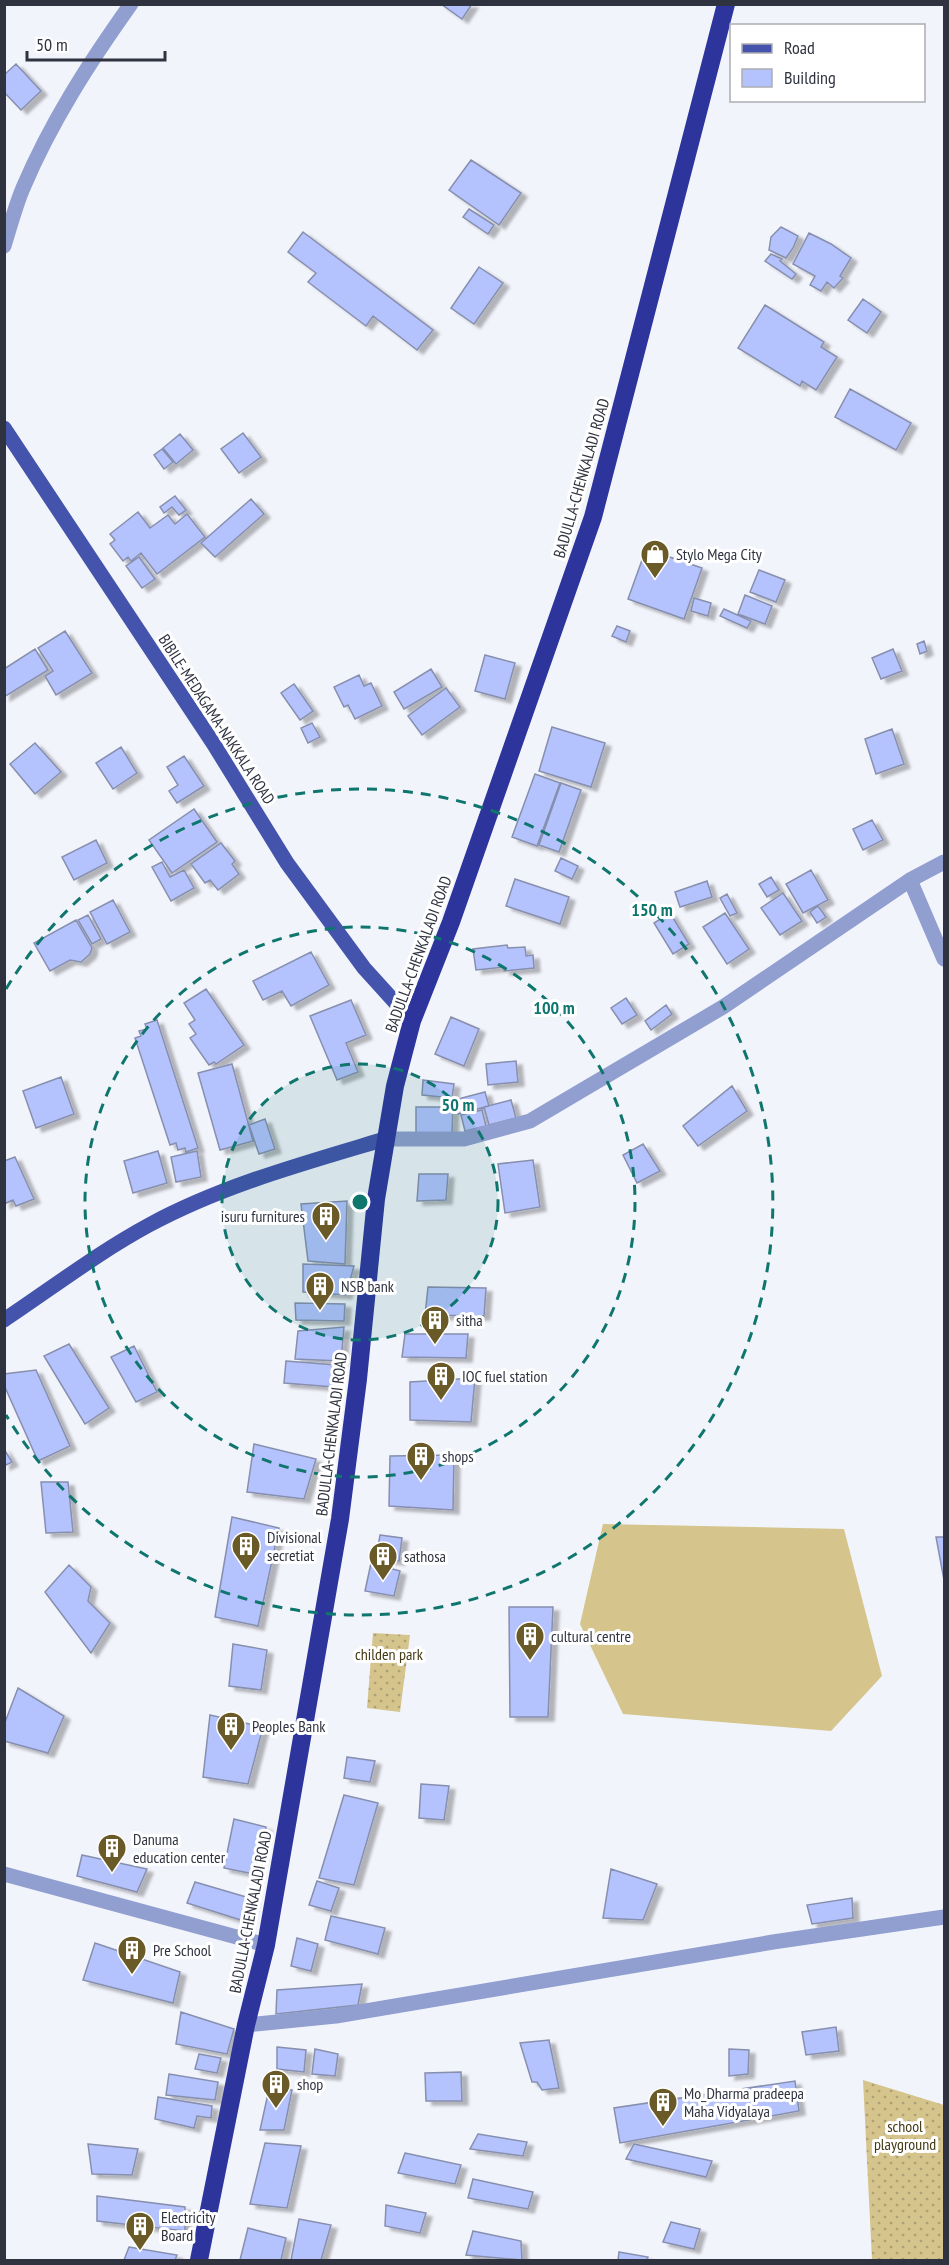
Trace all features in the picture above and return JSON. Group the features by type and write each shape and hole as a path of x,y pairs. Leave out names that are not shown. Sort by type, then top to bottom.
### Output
{"highway":[{"name":"BADULLA-CHENKALADI ROAD","path":"199,2260 246,2025 266,1945 340,1519 358,1379 375,1210 393,1097 412,1021 451,922 593,517 726,4"}],"main road":[{"name":"BIBILE-MEDAGAMA-NAKKALA ROAD","path":"4,428 213,743 287,863 349,950 412,1021"},
{"path":"4,1320 110,1248 189,1206 235,1186 290,1167 385,1139"}],"street":[{"path":"4,246 22,190 47,135 70,93 131,4"},
{"path":"385,1139 464,1138 530,1121 723,1006 910,880 945,862"},
{"path":"910,880 945,959"},
{"path":"4,1874 266,1945"},
{"path":"246,2025 336,2016 773,1942 945,1917"}],"green space":[{"path":"603,1524 844,1529 882,1676 831,1731 623,1714 580,1624"},
{"name":"childen park","path":"373,1633 410,1635 400,1712 367,1708"},
{"name":"school playground","path":"863,2080 944,2105 944,2260 872,2260"}],"building":[{"path":"441,4 472,4 462,19"},
{"path":"16,64 41,91 21,110 4,92 4,75"},
{"path":"471,160 521,193 499,225 449,190"},
{"path":"469,209 494,225 488,234 463,217"},
{"path":"781,227 798,236 786,258 769,250 771,237"},
{"path":"303,232 433,330 417,350 373,316 366,326 308,282 316,273 288,252"},
{"path":"809,233 831,244 851,258 840,276 843,278 834,288 827,282 821,291 810,285 815,276 793,264"},
{"path":"771,254 782,259 780,261 796,274 792,279 765,261"},
{"path":"479,267 503,283 474,324 451,308"},
{"path":"863,299 881,312 867,333 848,320"},
{"path":"765,305 824,342 821,347 837,357 816,390 802,381 800,386 738,348"},
{"path":"850,389 911,423 896,450 835,417"},
{"path":"243,433 261,457 239,473 221,449"},
{"path":"180,434 193,450 176,464 163,448"},
{"path":"162,449 173,462 164,469 154,455"},
{"path":"175,496 186,510 179,515 172,507 164,513 160,507"},
{"path":"251,499 264,514 215,557 201,543"},
{"path":"138,512 150,528 168,515 175,524 187,514 205,537 157,574 141,553 131,561 128,557 123,561 110,544 115,540 110,534"},
{"path":"646,549 702,568 684,619 628,599"},
{"path":"139,557 155,579 142,588 126,566"},
{"path":"759,570 785,580 776,602 750,592"},
{"path":"745,595 772,606 765,624 738,614"},
{"path":"694,598 711,603 708,616 691,611"},
{"path":"724,609 751,621 747,628 720,616"},
{"path":"617,626 630,631 626,642 612,636"},
{"path":"65,631 92,673 56,695 45,676 53,671 38,648"},
{"path":"924,641 927,651 920,654 917,644"},
{"path":"35,649 48,670 4,697 4,669"},
{"path":"893,649 902,671 881,679 872,658"},
{"path":"485,655 515,663 505,699 475,691"},
{"path":"431,669 442,687 404,709 394,692"},
{"path":"359,675 364,686 371,683 382,706 355,719 348,705 344,707 334,687"},
{"path":"294,684 313,711 300,720 281,693"},
{"path":"446,688 460,707 422,735 408,716"},
{"path":"312,723 320,737 308,743 301,728"},
{"path":"552,727 605,743 591,787 539,771"},
{"path":"892,729 904,764 876,774 865,739"},
{"path":"35,743 61,772 35,794 10,764"},
{"path":"121,747 137,773 113,789 96,763"},
{"path":"184,756 204,786 177,803 169,791 178,785 167,767"},
{"path":"535,774 560,783 537,846 512,837"},
{"path":"561,783 581,790 559,852 539,845"},
{"path":"194,809 217,842 172,873 149,840"},
{"path":"872,820 883,840 863,850 853,829"},
{"path":"96,840 107,863 74,880 62,857"},
{"path":"221,843 235,861 232,864 239,874 218,890 210,880 205,883 191,864"},
{"path":"561,858 578,866 572,879 555,871"},
{"path":"162,862 170,877 184,870 194,888 171,901 152,867"},
{"path":"811,870 828,900 803,913 786,884"},
{"path":"771,877 779,890 767,897 759,884"},
{"path":"515,879 569,897 560,924 506,906"},
{"path":"707,881 712,897 680,907 675,892"},
{"path":"783,893 802,921 780,935 761,908"},
{"path":"727,894 737,913 730,916 720,898"},
{"path":"113,900 130,932 107,944 90,912"},
{"path":"818,906 826,917 817,923 810,912"},
{"path":"670,913 689,944 673,954 654,923"},
{"path":"725,913 749,949 727,964 703,927"},
{"path":"88,915 101,939 92,944 78,920"},
{"path":"76,920 92,948 90,954 81,962 70,960 50,971 34,943"},
{"path":"507,945 508,948 525,947 526,956 533,955 534,968 504,971 504,967 476,970 473,949"},
{"path":"311,952 329,985 291,1006 282,991 263,1000 253,981"},
{"path":"206,989 244,1045 216,1064 214,1062 209,1065 190,1038 196,1034 189,1024 195,1020 184,1003"},
{"path":"626,998 637,1015 622,1024 611,1008"},
{"path":"351,1000 366,1035 346,1043 358,1072 337,1080 310,1016"},
{"path":"666,1005 672,1014 651,1030 645,1021"},
{"path":"451,1017 479,1029 464,1066 435,1054"},
{"path":"157,1020 198,1148 186,1152 185,1148 178,1150 176,1143 170,1145 135,1038 141,1036 139,1031 147,1029 145,1024"},
{"path":"516,1061 518,1082 488,1085 486,1064"},
{"path":"232,1064 253,1141 220,1150 198,1073"},
{"path":"61,1077 74,1114 36,1128 23,1091"},
{"path":"423,1080 454,1084 452,1098 422,1095"},
{"path":"732,1086 747,1111 698,1146 683,1126"},
{"path":"485,1092 489,1106 458,1114 454,1100"},
{"path":"511,1100 516,1118 489,1125 484,1107"},
{"path":"416,1107 453,1107 452,1134 416,1133"},
{"path":"482,1110 486,1126 465,1131 461,1115"},
{"path":"265,1119 275,1149 259,1154 249,1125"},
{"path":"643,1144 660,1171 637,1183 623,1155"},
{"path":"158,1151 167,1183 133,1193 124,1161"},
{"path":"197,1151 201,1177 176,1182 171,1157"},
{"path":"15,1157 34,1199 16,1206 13,1200 4,1204 4,1161"},
{"path":"533,1160 540,1207 505,1213 498,1164"},
{"path":"419,1174 448,1174 446,1200 417,1201"},
{"name":"isuru furnitures","path":"347,1201 345,1264 308,1261 301,1204"},
{"path":"303,1264 354,1266 346,1295 303,1292"},
{"path":"428,1287 486,1288 484,1316 425,1315"},
{"name":"NSB bank","path":"295,1303 345,1304 344,1321 296,1320"},
{"path":"344,1327 341,1361 295,1359 298,1331"},
{"name":"sitha","path":"405,1334 468,1334 466,1358 402,1357"},
{"path":"69,1344 109,1408 85,1424 44,1356"},
{"path":"134,1346 157,1392 136,1402 111,1357"},
{"path":"286,1361 336,1365 334,1387 284,1383"},
{"path":"36,1370 70,1446 38,1461 4,1385 4,1374"},
{"name":"IOC fuel station","path":"475,1378 471,1422 410,1420 410,1382"},
{"path":"254,1444 316,1459 304,1499 247,1492"},
{"path":"4,1449 12,1462 4,1466"},
{"name":"shops","path":"454,1455 453,1510 389,1506 390,1456"},
{"path":"41,1482 68,1482 73,1532 46,1533"},
{"name":"Divisional secretiat","path":"232,1517 279,1528 258,1626 215,1617"},
{"path":"380,1535 402,1538 399,1561 376,1558"},
{"path":"936,1537 944,1537 944,1580"},
{"name":"sathosa","path":"371,1563 400,1571 394,1596 365,1591"},
{"path":"69,1565 91,1587 88,1601 110,1623 91,1653 45,1592"},
{"name":"cultural centre","path":"509,1607 553,1607 548,1717 510,1717"},
{"path":"233,1644 267,1650 261,1690 229,1686"},
{"path":"18,1688 64,1716 48,1753 4,1741 4,1725"},
{"name":"Peoples Bank","path":"210,1715 263,1727 248,1784 203,1777"},
{"path":"347,1757 375,1761 370,1782 344,1778"},
{"path":"421,1784 449,1786 444,1820 419,1818"},
{"path":"344,1795 378,1803 354,1885 319,1878"},
{"path":"234,1819 266,1827 254,1874 224,1868"},
{"name":"Danuma education center","path":"82,1855 147,1869 137,1892 77,1876"},
{"path":"611,1869 657,1884 643,1920 603,1918"},
{"path":"317,1881 339,1888 331,1911 309,1905"},
{"path":"195,1882 253,1899 247,1922 187,1903"},
{"path":"852,1898 853,1918 812,1924 807,1905"},
{"path":"331,1916 385,1928 378,1954 325,1940"},
{"path":"297,1938 318,1944 311,1971 291,1966"},
{"name":"Pre School","path":"95,1943 180,1972 173,2003 83,1980"},
{"path":"362,1984 358,2005 276,2014 277,1990"},
{"path":"181,2012 234,2029 227,2054 176,2044"},
{"path":"836,2027 839,2051 806,2055 802,2032"},
{"path":"549,2040 559,2088 542,2090 537,2082 532,2082 520,2043"},
{"name":"shop","path":"277,2047 306,2050 304,2072 277,2069"},
{"path":"315,2049 338,2054 335,2076 312,2074"},
{"path":"729,2049 749,2050 748,2074 729,2076"},
{"path":"199,2054 221,2058 217,2073 195,2069"},
{"path":"461,2072 462,2101 426,2101 425,2073"},
{"path":"169,2074 218,2082 215,2100 166,2095"},
{"name":"Mo_Dharma pradeepa Maha Vidyalaya","path":"795,2081 799,2111 620,2143 614,2108"},
{"name":"shop","path":"269,2089 292,2090 284,2130 260,2130"},
{"path":"158,2097 212,2106 211,2118 197,2116 194,2128 155,2119"},
{"path":"478,2134 527,2142 523,2156 470,2149"},
{"path":"265,2143 301,2146 287,2208 250,2204"},
{"path":"88,2144 138,2149 132,2175 92,2174"},
{"path":"634,2144 712,2161 706,2177 626,2159"},
{"path":"405,2153 461,2165 455,2184 398,2173"},
{"path":"473,2179 533,2192 528,2209 468,2198"},
{"path":"97,2196 185,2207 185,2231 97,2221"},
{"path":"386,2205 426,2213 420,2233 385,2226"},
{"path":"299,2219 331,2225 321,2260 291,2260"},
{"path":"671,2222 700,2229 694,2249 663,2242"},
{"path":"248,2228 286,2238 281,2260 240,2260"},
{"path":"473,2231 521,2241 522,2260 466,2255"},
{"name":"Electricity Board","path":"129,2247 177,2255 175,2260 124,2260"},
{"path":"619,2252 648,2257 647,2260 618,2260"}],"place":[{"name":"Stylo Mega City","path":"655,580"},
{"name":"isuru furnitures","path":"326,1242"},
{"name":"NSB bank","path":"320,1312"},
{"name":"sitha","path":"435,1346"},
{"name":"IOC fuel station","path":"441,1402"},
{"name":"shops","path":"421,1482"},
{"name":"Divisional secretiat","path":"246,1572"},
{"name":"sathosa","path":"383,1582"},
{"name":"cultural centre","path":"530,1662"},
{"name":"Peoples Bank","path":"231,1752"},
{"name":"Danuma education center","path":"112,1874"},
{"name":"Pre School","path":"132,1976"},
{"name":"shop","path":"276,2110"},
{"name":"Mo_Dharma pradeepa Maha Vidyalaya","path":"663,2128"},
{"name":"Electricity Board","path":"140,2252"}]}
